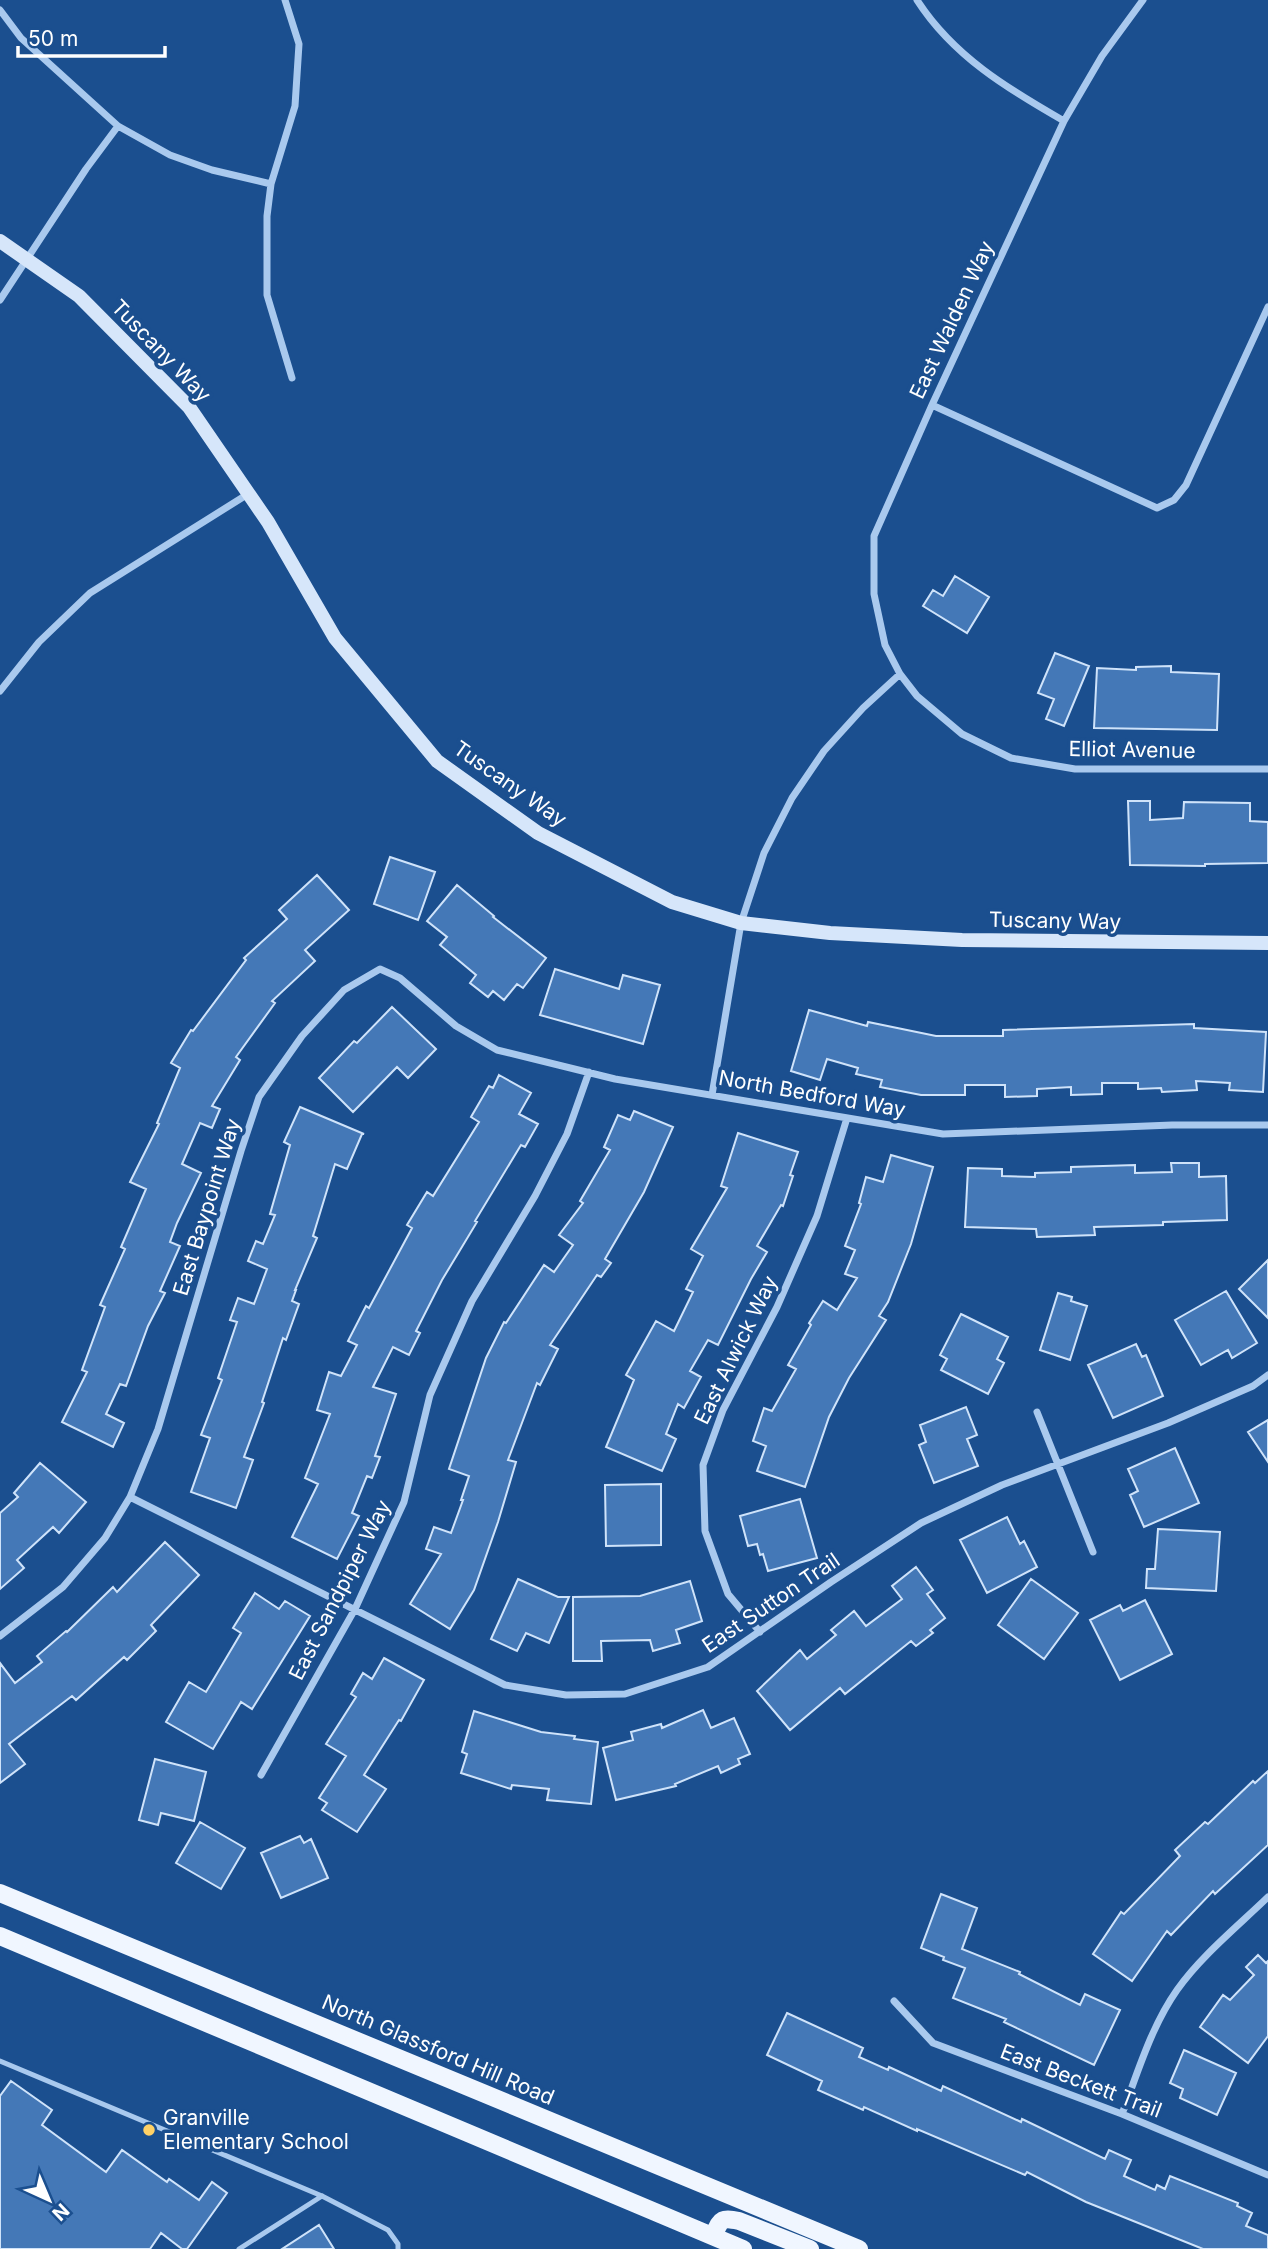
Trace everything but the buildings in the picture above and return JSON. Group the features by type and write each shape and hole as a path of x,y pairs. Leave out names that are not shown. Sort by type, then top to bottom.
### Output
{"main road":[{"name":"North Glassford Hill Road","path":"0,1893 859,2249"},
{"path":"0,1936 710,2243 743,2249"},
{"path":"710,2243 720,2222 727,2218 810,2249"}],"street":[{"path":"285,0 299,44 295,106 271,184 267,216 267,295 292,379"},
{"path":"917,0 945,36 974,64 1014,93 1064,121"},
{"name":"East Walden Way","path":"900,674 885,645 874,594 874,536 1064,121 1101,56 1143,0"},
{"path":"0,10 21,38 118,126 170,155 212,170 271,184"},
{"path":"0,300 86,169 118,126"},
{"name":"Tuscany Way","path":"0,241 79,296 190,407 268,522 335,638 437,761 538,833 672,902 741,923 830,933 962,940 1268,943"},
{"path":"932,405 1157,508 1174,500 1186,485 1268,307"},
{"path":"0,691 39,642 90,593 248,494"},
{"path":"712,1095 741,923 764,853 792,798 824,751 863,708 900,674"},
{"name":"Elliot Avenue","path":"900,674 917,696 962,734 1011,758 1075,769 1268,769"},
{"name":"North Bedford Way","path":"380,969 400,978 456,1026 497,1050 589,1072 712,1095 943,1134 1172,1125 1268,1125"},
{"name":"East Baypoint Way","path":"0,1636 63,1587 104,1538 130,1497 158,1429 259,1097 302,1036 344,990 380,969"},
{"name":"East Sandpiper Way","path":"261,1775 355,1609 404,1503 429,1395 472,1301 536,1196 567,1134 589,1072"},
{"name":"East Alwick Way","path":"760,1632 729,1594 705,1531 703,1465 723,1409 777,1307 817,1216 847,1118"},
{"name":"East Sutton Trail","path":"130,1497 505,1685 566,1695 625,1694 708,1667 921,1523 1002,1485 1168,1423 1253,1386 1268,1375"},
{"path":"1037,1412 1093,1552"},
{"path":"1122,2114 1150,2040 1177,1990 1214,1949 1268,1897"},
{"name":"East Beckett Trail","path":"894,2001 933,2043 1122,2114 1268,2175"}],"lane":[{"path":"0,2061 322,2196 388,2230 398,2244 398,2249"},
{"path":"239,2249 322,2196"}],"place":[{"name":"Granville Elementary School","path":"149,2130"}]}
